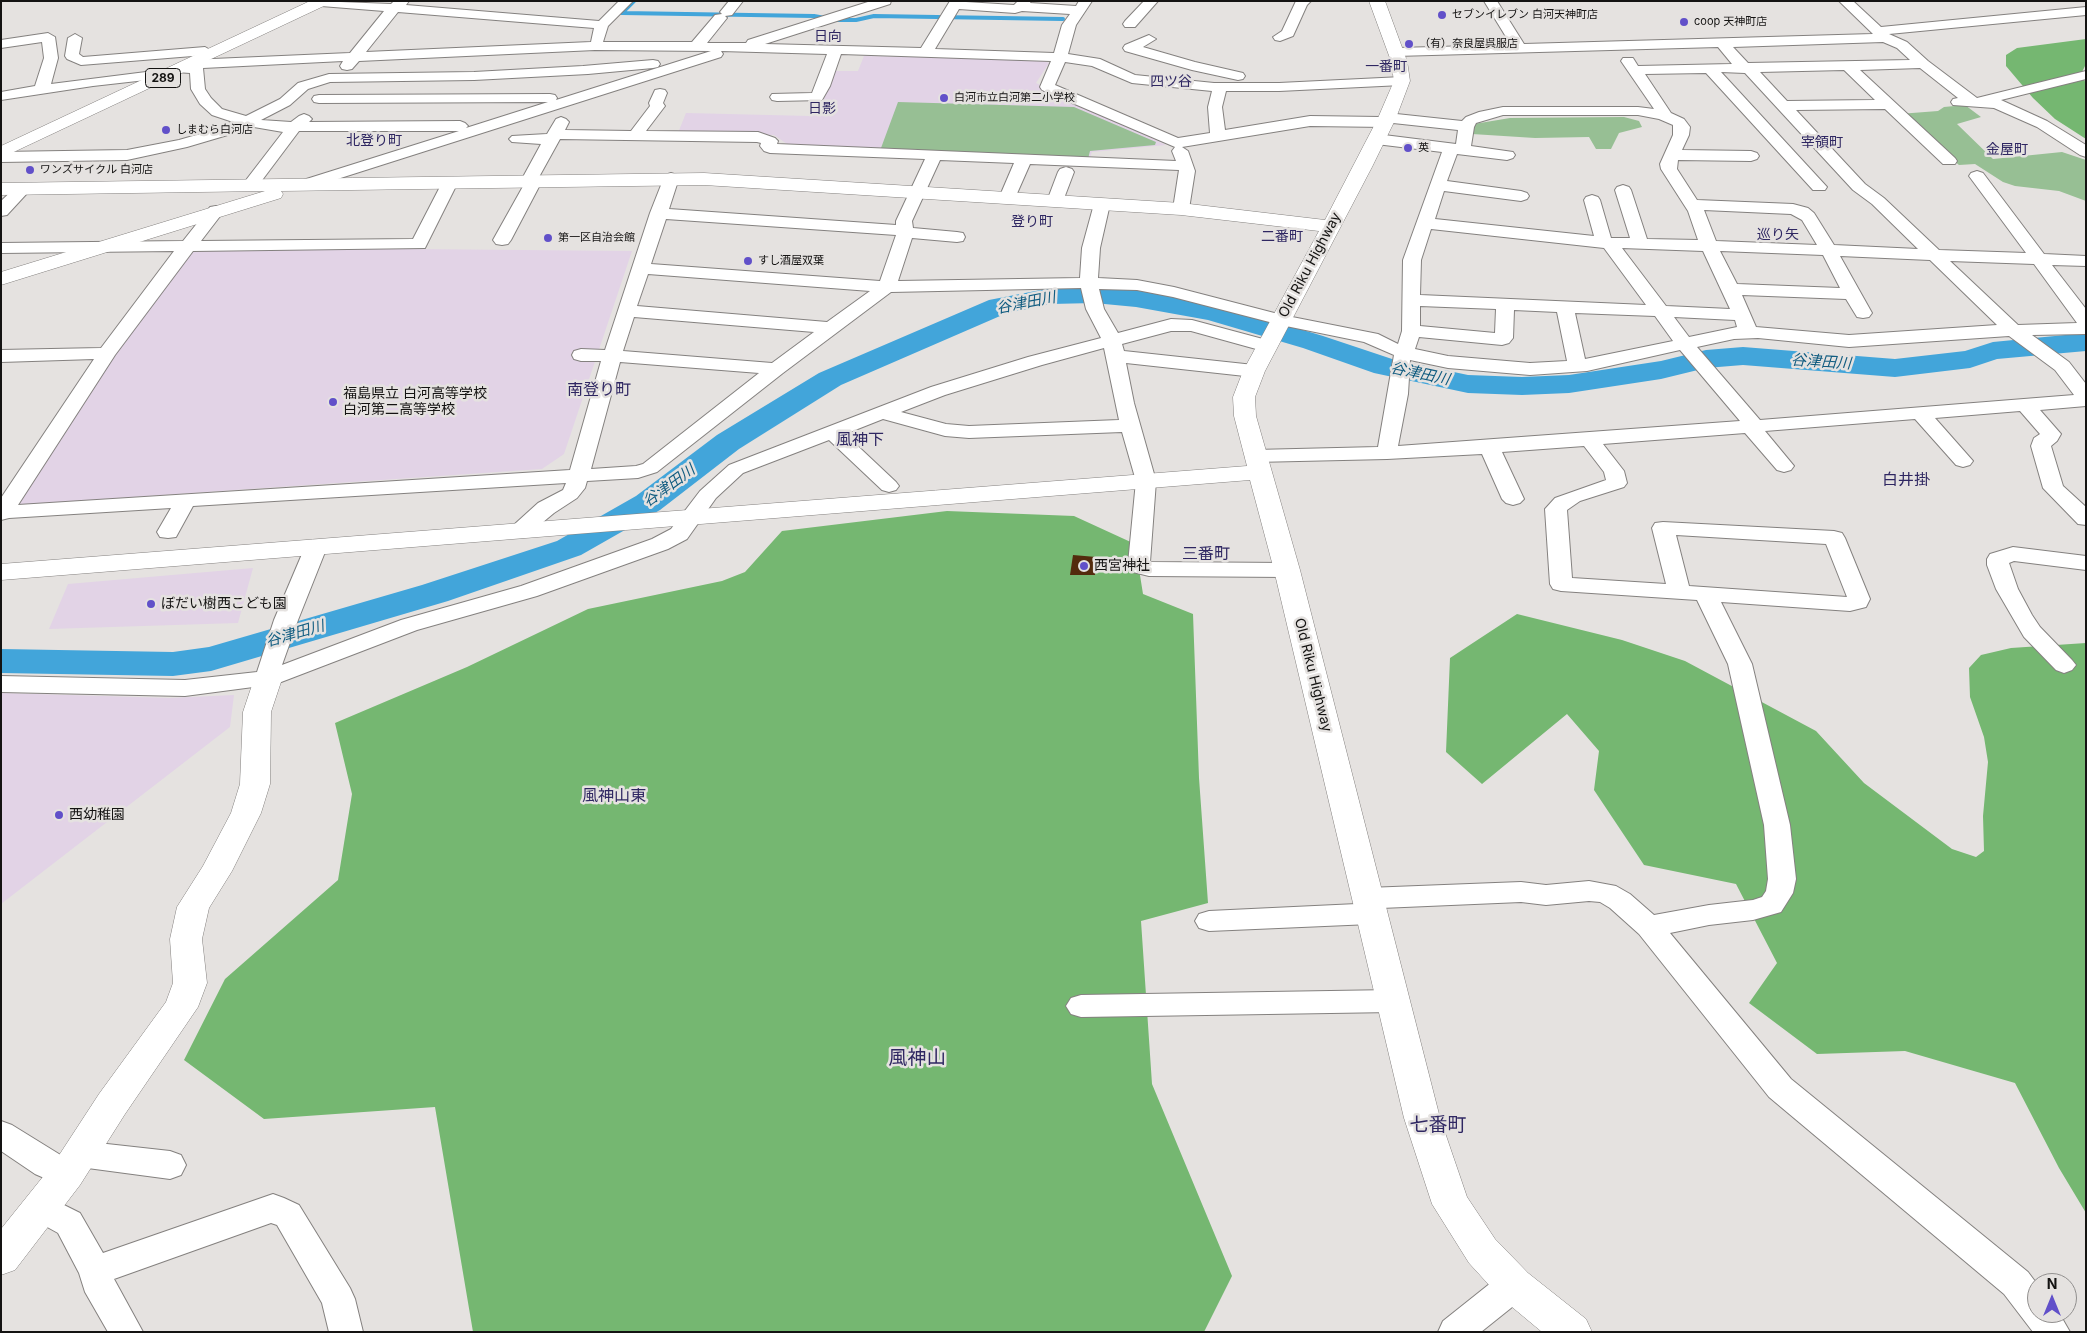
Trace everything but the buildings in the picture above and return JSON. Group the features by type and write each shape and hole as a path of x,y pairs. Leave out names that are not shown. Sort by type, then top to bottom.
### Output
{"main road":[{"path":"1377,1 1396,52 1402,81"},
{"name":"289","path":"1,153 322,2"},
{"name":"Old Riku Highway","path":"1402,81 1386,120 1363,167 1270,341 1244,397 1245,416 1287,570 1422,1118 1451,1204 1482,1251 1514,1284 1572,1332"},
{"path":"1,189 671,178 1102,204 1180,210 1330,226"},
{"path":"1,279 306,184"},
{"path":"231,185 240,189 246,195 239,204"},
{"path":"1,572 1146,481 1257,464"},
{"path":"1,1258 42,1208 112,1104 181,1007 190,983 186,939 193,907 216,871 246,813 255,784 257,712 269,672"}],"street":[{"path":"473,14 489,1"},
{"path":"502,240 534,181 532,177 576,98 588,69 602,25 627,1"},
{"path":"708,56 723,15 737,1"},
{"path":"306,184 708,56 740,40 885,1"},
{"path":"1130,24 1152,1"},
{"path":"1280,36 1288,33 1300,4 1305,1"},
{"path":"1490,1 1520,48"},
{"path":"1845,1 1881,34 1902,45 1923,64 1979,102"},
{"path":"322,2 398,5 449,12 602,25"},
{"path":"925,53 951,10 1015,9 1023,4 1083,6"},
{"path":"251,184 318,99 338,78 398,5"},
{"path":"1083,6 1068,25 1060,56 1047,87 1176,143 1310,120 1386,120 1466,126"},
{"path":"533,19 548,7"},
{"path":"1396,52 1721,42 1881,34 2052,13 2086,11"},
{"path":"436,23 449,12"},
{"path":"1,44 41,36 48,38 51,58 42,89"},
{"path":"74,38 72,56 81,61 223,50"},
{"path":"1149,39 1130,48 1192,66 1289,86"},
{"path":"740,40 759,48 1060,56 1095,62 1132,79 1220,87 1402,81"},
{"path":"1721,42 1750,70 1859,187 1878,201 2018,334 2057,363 2086,399"},
{"path":"1617,45 1664,112 1663,115"},
{"path":"186,66 595,46 708,56"},
{"path":"752,64 759,48"},
{"path":"777,97 817,98 823,86 824,67 835,51"},
{"path":"1,158 127,155 210,136 285,102 296,91 310,83 338,78 474,76 664,63 694,53 708,56"},
{"path":"1634,70 1923,64"},
{"path":"186,66 197,69 198,89 205,101 217,112 243,121 297,127 484,126"},
{"path":"1848,66 1949,161"},
{"path":"1710,69 1818,187"},
{"path":"1979,102 2086,75"},
{"path":"1,96 146,76 164,77"},
{"path":"1218,137 1215,107 1220,87"},
{"path":"635,135 658,106 656,103 660,93"},
{"path":"318,99 576,98"},
{"path":"1946,103 1979,102 1998,104 2042,124 2086,152"},
{"path":"1782,106 1887,104"},
{"path":"1387,453 1403,355 1411,331 1412,260 1438,185 1457,149 1466,126 1471,120 1484,115 1503,111 1638,111 1663,115 1679,122 1682,127 1682,135 1668,164 1669,168 1700,220 1709,246 1731,289 1749,333"},
{"path":"517,139 635,135 758,137 770,140 768,146 770,148 1186,166"},
{"path":"1376,139 1507,155"},
{"path":"1,142 23,142"},
{"path":"1176,143 1186,166 1180,210"},
{"path":"1672,155 1752,156"},
{"path":"2,513 638,472 650,468 776,369 887,287 905,232 904,221 934,156"},
{"path":"1007,198 1024,159"},
{"path":"1055,201 1066,172"},
{"path":"1977,176 2086,322"},
{"path":"517,532 546,508 570,494 575,488 612,356 671,178"},
{"path":"1,248 419,244 450,182"},
{"path":"1438,185 1521,196"},
{"path":"1,211 23,189"},
{"path":"1623,190 1640,244"},
{"path":"1592,200 1607,243 1784,466"},
{"path":"1102,204 1091,248 1089,283 1095,309 1114,348 1124,403 1146,481 1139,561 1141,567 1149,569 1287,570"},
{"path":"1692,205 1793,209 1808,217 1863,313"},
{"path":"2,513 108,353 158,283 216,211"},
{"path":"658,213 900,230 956,237"},
{"path":"1424,223 1607,243 2086,261"},
{"path":"641,268 887,287 1089,283 1118,275 1138,285 1174,292 1270,341"},
{"path":"1731,289 1853,294"},
{"path":"1411,300 1742,315"},
{"path":"1411,331 1502,339 1504,338 1505,304"},
{"path":"1565,307 1577,365"},
{"path":"627,311 830,328"},
{"path":"1,684 185,688 269,672 409,625 529,591 660,544 679,534 680,519 702,505 707,495 723,478 736,470 938,391 982,377 1114,348 1179,324 1270,341"},
{"path":"1114,348 1365,337 1403,355 1448,362 1530,369 1577,365 1689,348 1734,333 1849,341 2018,334 2086,328"},
{"path":"1,356 108,353"},
{"path":"581,356 612,356 776,369"},
{"path":"2057,363 2086,365"},
{"path":"1257,464 1387,453 1490,448 2086,399"},
{"path":"2025,405 2052,434 2041,442 2041,446 2053,488 2086,519"},
{"path":"882,412 945,430 969,432 1132,426"},
{"path":"1920,413 1963,461"},
{"path":"832,432 889,486"},
{"path":"1589,440 1614,471 1617,483 1573,496 1562,502 1556,509 1561,584 1850,604 1858,602 1859,599 1834,538 1663,528 1679,591"},
{"path":"1490,448 1514,499"},
{"path":"168,532 186,500"},
{"path":"269,672 286,620 316,547"},
{"path":"2064,665 2032,632 2021,615 2006,589 1998,565 1998,559 2013,554 2086,563"},
{"path":"1649,927 1709,915 1753,910 1771,905 1779,893 1782,879 1777,825 1740,664 1705,593"},
{"path":"1209,921 1521,892 1546,895 1589,891 1606,893 1620,901 1649,927 1780,1088 2016,1283 2027,1298"},
{"path":"1081,1006 1393,1001"},
{"path":"1,1134 46,1164 170,1165"},
{"path":"42,1208 69,1223 95,1270 97,1282 126,1332"},
{"path":"95,1270 273,1208 288,1214 338,1299 346,1332"},
{"path":"1455,1332 1514,1284"}],"shaded area":[{"name":"白河市立白河第二小学校","path":"864,56 1039,59 1049,63 1036,83 1166,145 1092,152 1089,160 787,144 774,135 678,133 686,113 810,116 834,71 858,71"},
{"name":"福島県立 白河高等学校 白河第二高等学校","path":"191,247 632,251 564,454 542,469 17,505 118,349"},
{"name":"ぼだい樹西こども園","path":"253,568 238,623 49,629 68,584"},
{"name":"西幼稚園","path":"1,693 170,698 234,695 230,727 1,904"}],"green space":[{"path":"2086,39 2086,64 2082,72 2086,85 2086,139 2055,119 2033,98 2006,66 2006,55 2017,48"},
{"path":"898,102 1074,107 1156,142 1155,145 1090,151 1088,159 881,148"},
{"path":"1965,105 1981,117 1957,124 1993,159 2062,152 2086,160 2086,201 2059,191 2015,186 2003,182 1975,164 1959,165 1899,114 1938,111 1944,107"},
{"path":"1624,117 1639,121 1642,127 1619,133 1611,149 1596,149 1589,137 1535,138 1472,134 1474,124 1510,118"},
{"path":"947,511 1074,516 1135,544 1143,594 1193,614 1199,778 1208,903 1141,921 1152,1084 1232,1276 1204,1332 473,1332 435,1107 264,1119 184,1060 225,979 338,880 352,794 335,723 467,667 588,609 722,581 745,572 782,531"},
{"path":"1517,614 1622,640 1685,661 1816,731 1864,783 1952,849 1976,857 1984,851 1983,816 1988,762 1984,737 1970,697 1969,668 1981,655 2011,648 2086,643 2086,1213 2059,1168 2015,1083 1905,1051 1817,1054 1749,1003 1777,963 1736,884 1644,865 1594,790 1599,751 1567,714 1482,784 1446,752 1450,658"}],"waterway":[{"path":"634,1 622,13 814,16 836,20 856,20 874,16 1063,19"},
{"name":"谷津田川","path":"1,661 173,664 211,659 435,593 569,548 648,503 728,442 830,379 999,306 1051,296 1094,295 1136,298 1213,312 1313,342 1385,367 1468,384 1522,386 1569,384 1661,370 1706,359 1743,356 1895,368 1970,359 1993,351 2086,342"}],"place":[{"name":"セブンイレブン 白河天神町店","path":"1442,15"},
{"name":"coop 天神町店","path":"1684,22"},
{"name":"（有）奈良屋呉服店","path":"1409,44"},
{"name":"白河市立白河第二小学校","path":"944,98"},
{"name":"しまむら白河店","path":"166,130"},
{"name":"英","path":"1408,148"},
{"name":"ワンズサイクル 白河店","path":"30,170"},
{"name":"第一区自治会館","path":"548,238"},
{"name":"すし酒屋双葉","path":"748,261"},
{"name":"福島県立 白河高等学校 白河第二高等学校","path":"333,402"},
{"name":"西宮神社","path":"1084,566"},
{"name":"ぼだい樹西こども園","path":"151,604"},
{"name":"西幼稚園","path":"59,815"}],"district":[{"name":"日向","path":"828,37"},
{"name":"一番町","path":"1386,67"},
{"name":"四ツ谷","path":"1171,82"},
{"name":"日影","path":"822,109"},
{"name":"北登り町","path":"374,141"},
{"name":"宰領町","path":"1822,143"},
{"name":"金屋町","path":"2007,150"},
{"name":"登り町","path":"1032,222"},
{"name":"巡り矢","path":"1778,235"},
{"name":"二番町","path":"1282,237"},
{"name":"南登り町","path":"599,390"},
{"name":"風神下","path":"860,440"},
{"name":"白井掛","path":"1906,480"},
{"name":"三番町","path":"1206,554"},
{"name":"風神山東","path":"614,796"},
{"name":"風神山","path":"917,1058"},
{"name":"七番町","path":"1438,1125"}]}
